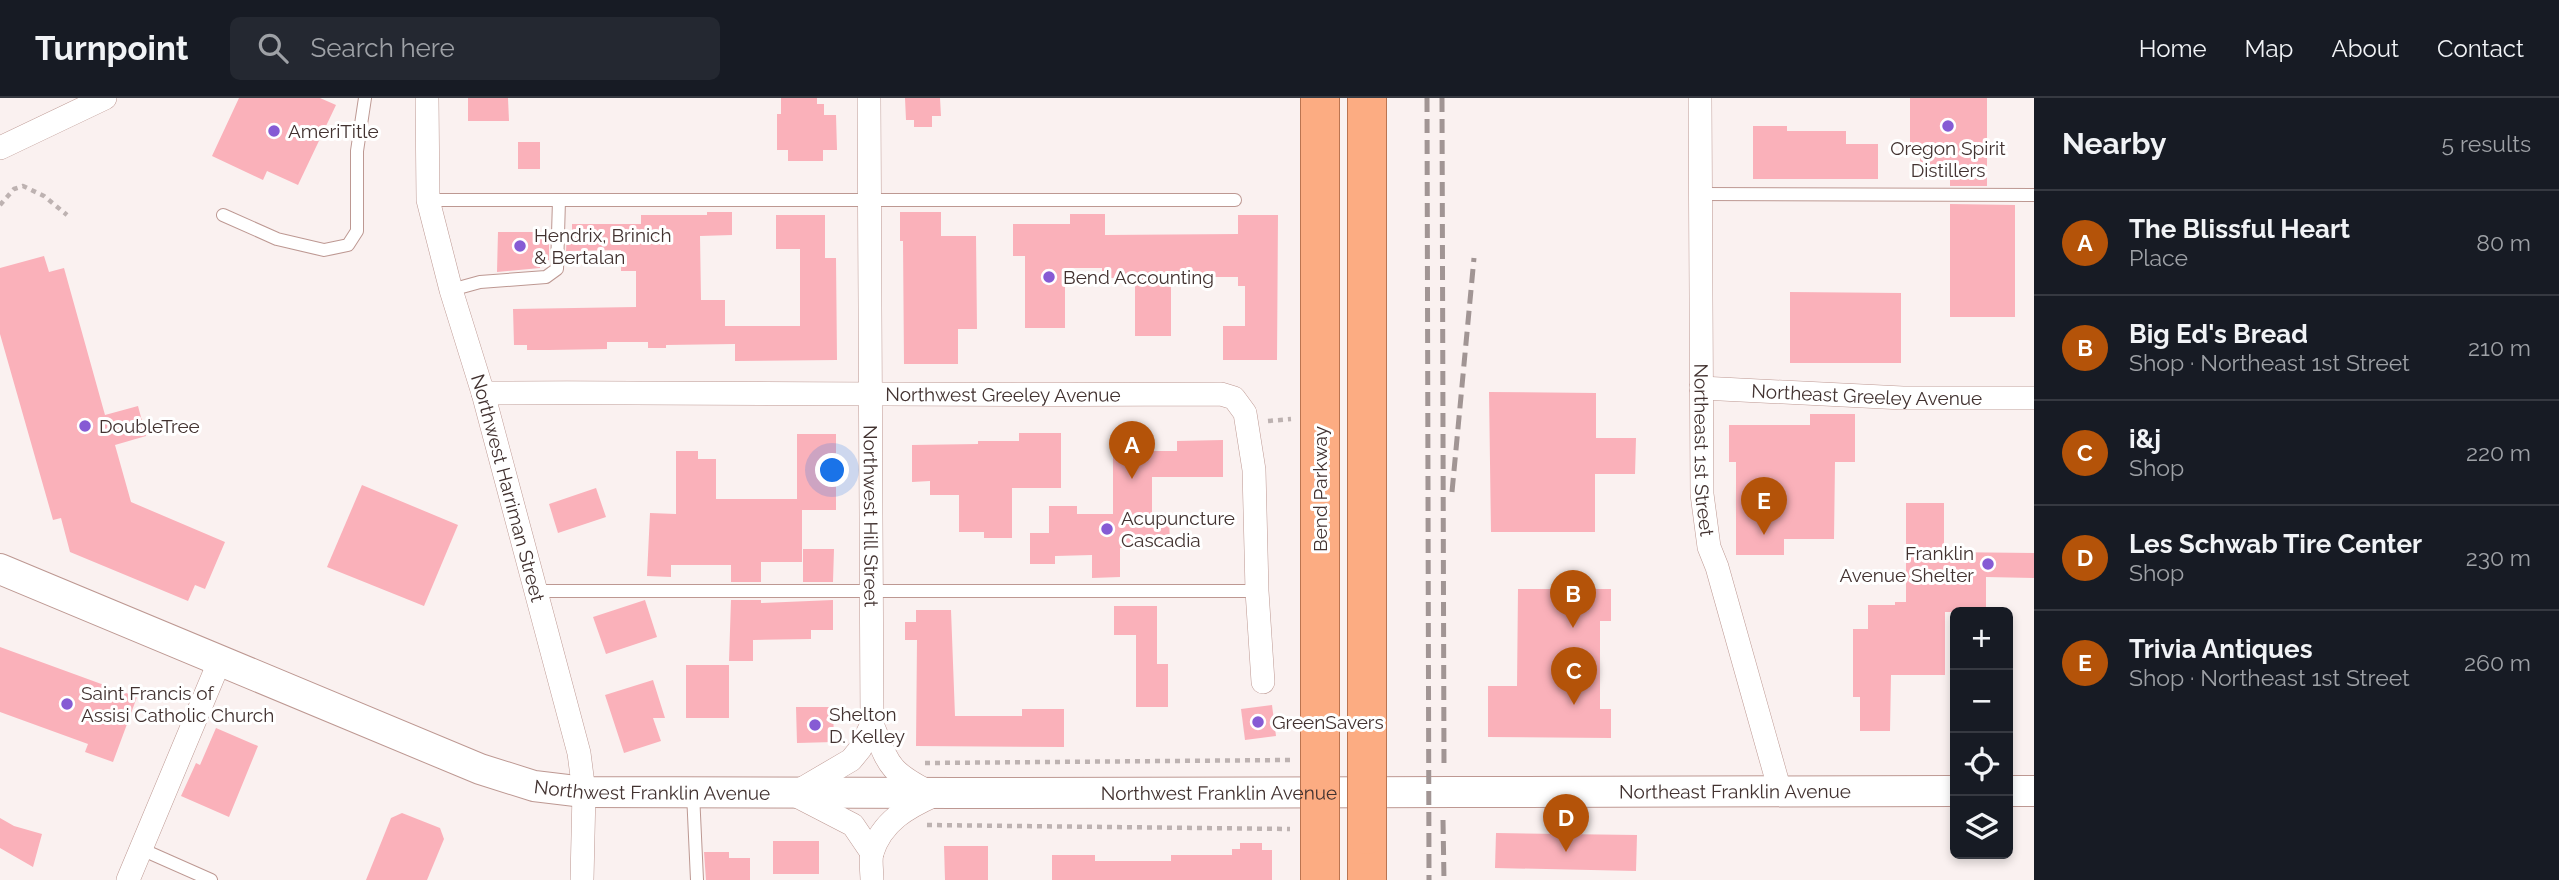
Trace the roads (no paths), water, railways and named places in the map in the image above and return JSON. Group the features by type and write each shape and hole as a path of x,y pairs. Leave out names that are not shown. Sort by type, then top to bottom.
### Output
{"highway":[{"name":"Bend Parkway","path":"1320,98 1320,880"},
{"path":"1367,98 1367,880"}],"street":[{"path":"0,148 104,98"},
{"name":"Northwest Harriman Street","path":"427,98 428,200 451,290 484,394 579,753 584,792 582,880"},
{"name":"Northwest Hill Street","path":"870,98 872,724 888,763 903,779 935,795"},
{"name":"Northeast 1st Street","path":"1700,98 1702,494 1709,547 1780,791"},
{"name":"Northeast Greeley Avenue","path":"1701,388 1903,398 2034,398"},
{"name":"Northwest Greeley Avenue","path":"484,394 1221,394 1234,398 1245,413 1254,470 1257,591 1264,682"},
{"name":"Northwest Franklin Avenue","path":"0,569 480,769 534,786 584,792 792,794 1348,792"},
{"path":"128,880 160,798 220,660"},
{"name":"Northwest Hill Street","path":"792,794 851,760 860,749 872,724"},
{"name":"Northeast Franklin Avenue","path":"1348,792 1950,791"},
{"path":"2013,791 2034,792"},
{"path":"792,794 853,825 872,853"},
{"path":"872,880 872,853 888,825 904,809 935,795"}],"lane":[{"path":"223,215 276,239 324,250 348,244 357,231 357,152 365,98"},
{"path":"1700,194 2034,195"},
{"path":"428,200 1235,200"},
{"path":"451,290 480,282 546,277 556,269 559,200"},
{"path":"535,591 1257,591"},
{"path":"693,793 697,880"},
{"path":"141,849 211,880"}],"railway":[{"path":"1427,98 1429,880"},
{"path":"1442,98 1444,765"},
{"path":"1452,492 1474,258"},
{"path":"1443,820 1444,880"}],"place":[{"name":"Oregon Spirit Distillers","path":"1948,126"},
{"name":"AmeriTitle","path":"274,131"},
{"name":"Hendrix, Brinich & Bertalan","path":"520,246"},
{"name":"Bend Accounting","path":"1049,277"},
{"name":"DoubleTree","path":"85,426"},
{"name":"The Blissful Heart","path":"1132,479"},
{"name":"Acupuncture Cascadia","path":"1107,529"},
{"name":"Trivia Antiques","path":"1764,535"},
{"name":"Franklin Avenue Shelter","path":"1988,564"},
{"name":"Big Ed's Bread","path":"1573,628"},
{"name":"Saint Francis of Assisi Catholic Church","path":"67,704"},
{"name":"i&j","path":"1574,705"},
{"name":"GreenSavers","path":"1258,722"},
{"name":"Shelton D. Kelley","path":"815,725"},
{"name":"Les Schwab Tire Center","path":"1566,852"}]}
